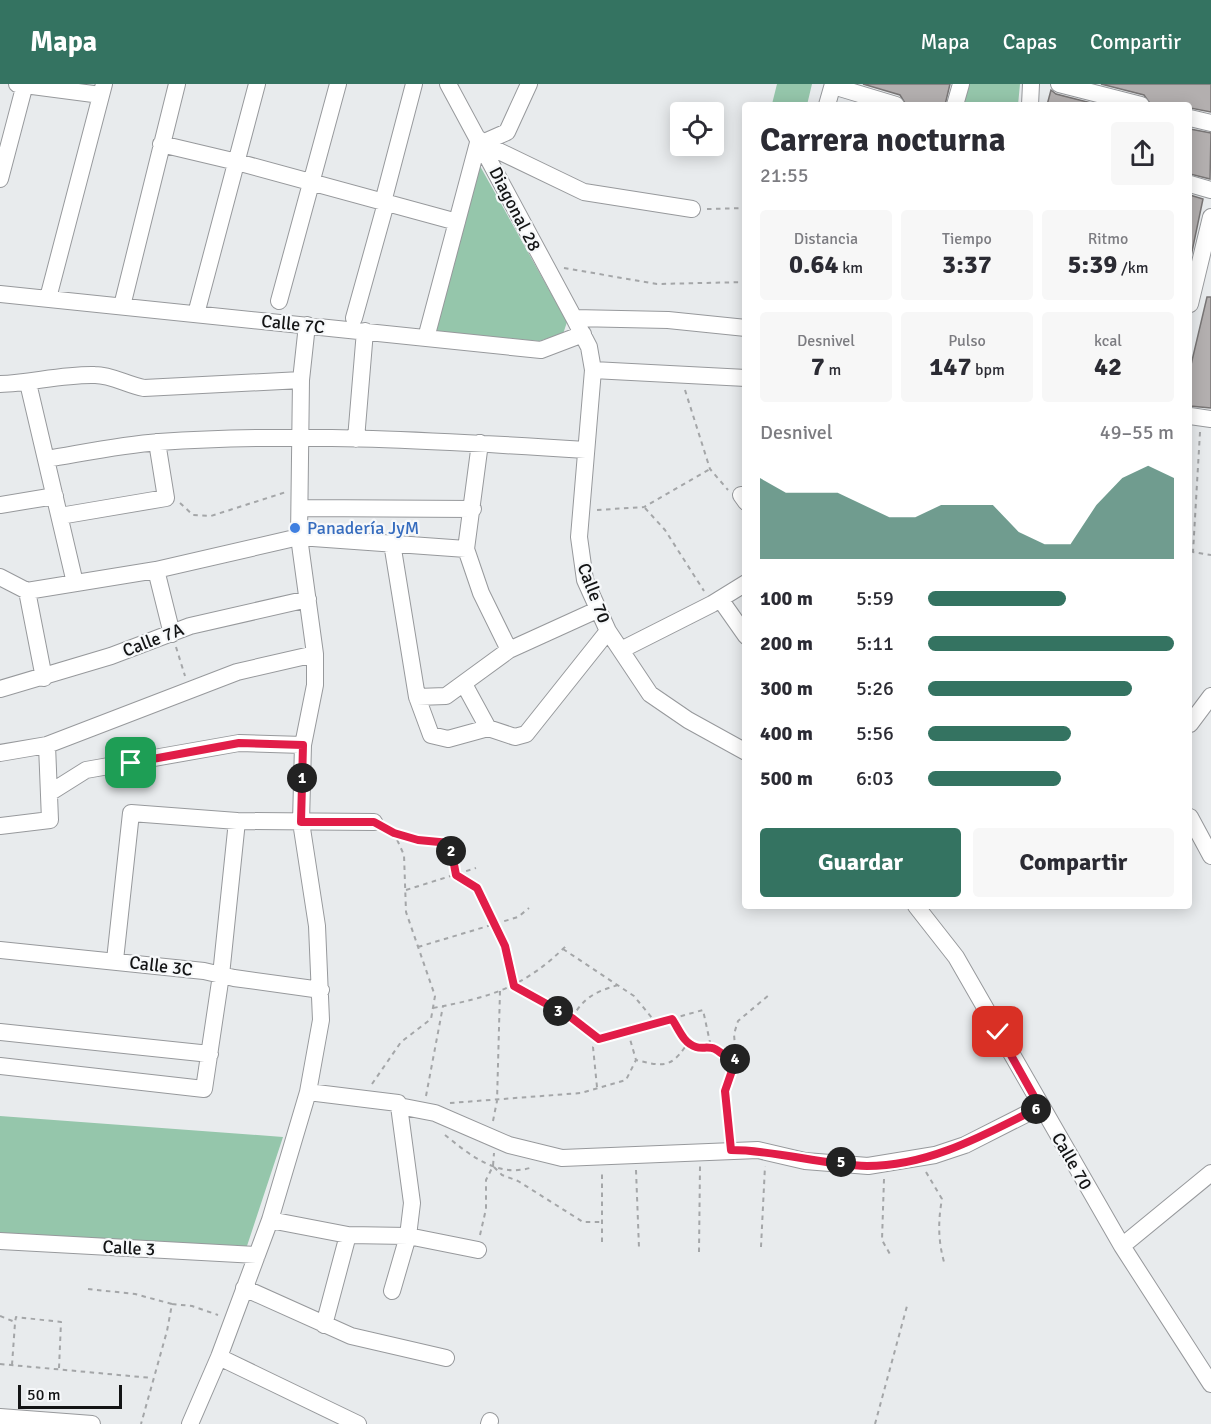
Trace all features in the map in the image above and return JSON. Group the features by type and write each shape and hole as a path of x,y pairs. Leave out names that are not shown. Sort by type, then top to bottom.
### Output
{"street":[{"path":"0,179 22,84 103,90 48,298"},
{"path":"122,306 177,84"},
{"path":"196,314 257,84"},
{"path":"279,301 338,84"},
{"path":"354,318 414,84"},
{"name":"Diagonal 28","path":"448,84 543,264 583,334"},
{"path":"480,141 507,132 529,84"},
{"path":"956,102 961,84"},
{"path":"1030,102 1031,84"},
{"path":"1059,84 1129,102"},
{"path":"828,102 833,85 887,102"},
{"path":"1192,118 1211,123"},
{"path":"480,141 584,192 692,209"},
{"path":"426,338 480,141"},
{"path":"161,144 237,162 457,222"},
{"path":"1192,185 1211,190"},
{"path":"1192,285 1196,248 1211,217"},
{"name":"Calle 7C","path":"0,294 541,350 583,334"},
{"path":"574,318 668,320 742,328"},
{"path":"190,1424 219,1357 270,1220 317,1055 321,990 317,926 301,822 303,745 315,685 315,654 299,537 301,508 298,437 307,325"},
{"path":"356,439 365,332"},
{"name":"Calle 70","path":"583,334 592,357 593,369 580,512 580,560 585,580 608,631 650,694 688,720 742,750"},
{"path":"593,369 742,378"},
{"path":"0,384 94,375 111,376 126,385 144,388 301,380"},
{"path":"28,383 75,583"},
{"path":"46,459 157,442 298,437 480,443 586,450"},
{"path":"60,516 166,498 157,442"},
{"path":"480,443 466,549 481,593 510,650"},
{"path":"0,505 55,495"},
{"path":"301,508 473,509"},
{"path":"0,576 27,591 156,570 299,537 466,549"},
{"path":"392,543 417,697 431,735 448,739 489,728 515,737 526,734 608,631"},
{"path":"156,570 172,634"},
{"path":"621,650 742,585"},
{"path":"27,591 44,678"},
{"name":"Calle 7A","path":"0,689 44,678 190,626 308,599"},
{"path":"716,601 742,631"},
{"path":"417,697 446,696 484,666 510,650 597,610"},
{"path":"0,753 47,745 237,672 315,654"},
{"path":"464,684 489,728"},
{"path":"1192,721 1211,696"},
{"path":"51,792 86,770 239,743 303,745"},
{"path":"0,826 50,820 51,792 47,745"},
{"path":"115,960 131,813 237,821 374,822"},
{"path":"0,1066 204,1089 221,975 237,821"},
{"path":"1192,821 1211,856"},
{"name":"Calle 70","path":"918,909 956,957 1040,1107 1122,1246 1211,1384"},
{"name":"Calle 3C","path":"0,950 115,960 321,990"},
{"path":"0,1032 210,1054"},
{"path":"308,1092 392,1102 399,1106 423,1110 495,1139 562,1158 731,1150 766,1152 805,1161 868,1166 915,1159 965,1144 1040,1107"},
{"path":"392,1291 408,1236 412,1203 399,1106"},
{"path":"1122,1246 1211,1173"},
{"path":"270,1220 348,1235 408,1236 478,1250"},
{"path":"324,1325 348,1235"},
{"name":"Calle 3","path":"0,1241 257,1256"},
{"path":"244,1288 351,1336 446,1358"},
{"path":"219,1357 358,1424"},
{"path":"0,1417 92,1424"}],"path":[{"path":"692,209 742,208"},
{"path":"543,264 657,284 742,282"},
{"path":"681,375 710,469 726,489 742,498"},
{"path":"1200,417 1193,552 1211,555"},
{"path":"580,512 644,507 710,469"},
{"path":"166,498 178,501 193,515 212,516 300,488"},
{"path":"644,507 665,530 716,601"},
{"path":"172,634 189,690"},
{"path":"374,822 394,833 418,840 450,843 456,875 477,888 505,946 514,986 572,1018 599,1039"},
{"path":"365,1099 378,1072 401,1042 431,1019 435,996 406,912 404,855 394,833"},
{"path":"406,890 476,868"},
{"path":"418,947 518,917 529,908"},
{"path":"433,1008 473,1000 514,986 544,968 568,944"},
{"path":"563,949 634,996 656,1024"},
{"path":"572,1018 579,1005 592,993 618,985"},
{"path":"478,1250 486,1209 486,1180 493,1166 495,1139 493,1117 497,1101 500,991"},
{"path":"731,1150 725,1091 736,1059 734,1034 738,1021 769,996"},
{"path":"423,1110 435,1058 443,1006"},
{"path":"597,1087 593,1047 599,1039 703,1010 711,1047"},
{"path":"636,1060 660,1066 676,1061 685,1047 672,1019"},
{"path":"445,1103 497,1101 581,1093 626,1080 636,1060 628,1032"},
{"path":"683,1039 698,1048 711,1047 743,1065"},
{"path":"699,1151 699,1252"},
{"path":"761,1247 766,1152"},
{"path":"636,1154 639,1248"},
{"path":"602,1242 603,1156"},
{"path":"915,1159 932,1179 942,1198 938,1220 939,1243 944,1262"},
{"path":"883,1164 886,1194 881,1219 882,1240 891,1256"},
{"path":"493,1166 502,1175 518,1180 583,1222 601,1222"},
{"path":"88,1289 135,1294 172,1304 192,1306 232,1321"},
{"path":"141,1424 167,1331 172,1304"},
{"path":"875,1424 907,1306"},
{"path":"0,1316 15,1323"},
{"path":"12,1365 16,1317 60,1323 59,1368"},
{"path":"0,1364 153,1378"}],"green space":[{"path":"777,84 812,84 808,102 772,102"},
{"path":"966,84 1020,84 1018,102 961,102"},
{"path":"480,166 567,322 563,334 539,341 435,332"},
{"path":"0,1116 283,1137 245,1252 0,1236"}],"building":[{"path":"863,84 950,84 946,102 904,102 900,95"},
{"path":"1101,84 1211,84 1211,112 1192,108 1192,102 1149,102 1144,95"},
{"path":"1051,90 1056,94 1087,102 1048,102"},
{"path":"1192,129 1211,133 1210,179 1192,174"},
{"path":"1192,196 1203,199 1192,251"},
{"path":"1207,297 1211,297 1211,408 1192,406 1192,361"}],"place":[{"name":"Panadería JyM","path":"295,528"}],"route":[{"path":"131,763 239,743 303,745 301,822 374,822 394,833 418,840 450,843 456,875 477,888 505,946 514,986 572,1018 599,1039 672,1019 682,1033 683,1039 692,1045 698,1048 711,1047 729,1059 736,1059 725,1091 731,1150 758,1150 805,1161 868,1166 935,1155 965,1144 1040,1107 998,1032"}]}
